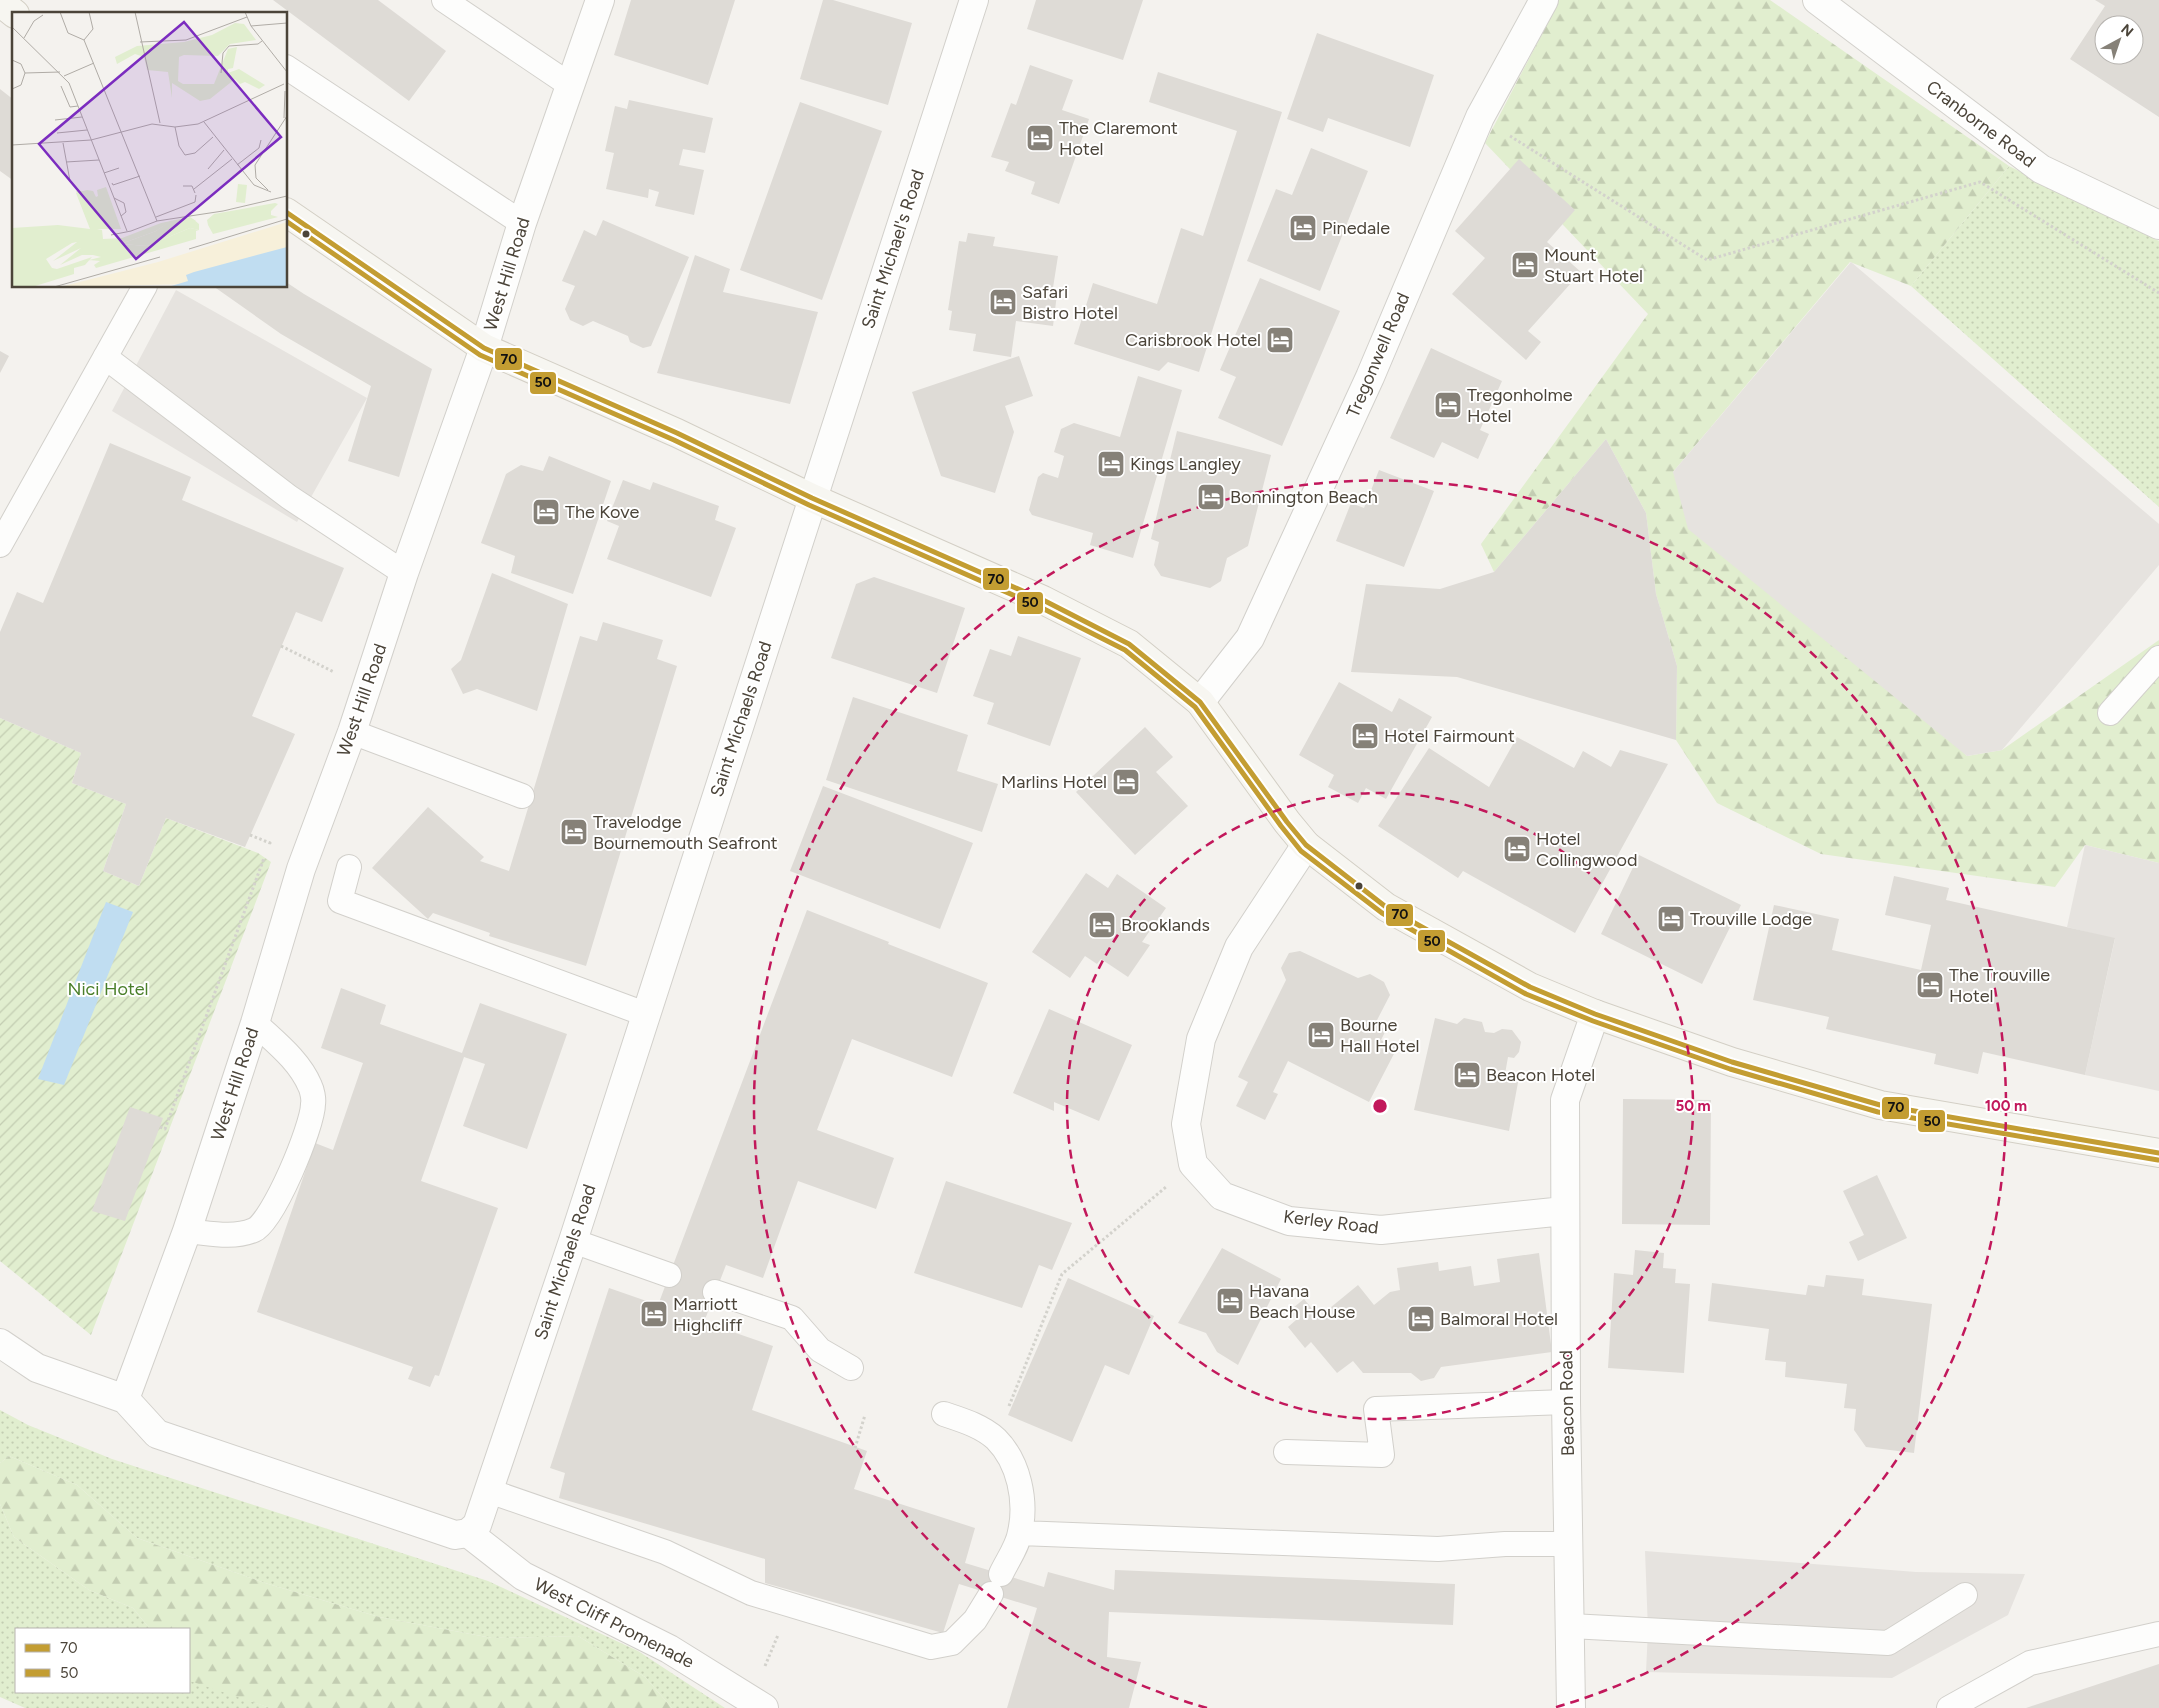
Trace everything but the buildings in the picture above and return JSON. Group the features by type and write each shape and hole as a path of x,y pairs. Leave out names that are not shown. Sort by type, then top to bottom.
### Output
{"main road":[{"path":"0,2 12,12"},
{"path":"288,213 484,348 677,433 812,498 1043,600 1129,644 1200,702 1286,822 1306,845 1386,907 1530,987 1595,1014 1732,1062 1880,1105 2159,1152"}],"street":[{"name":"West Hill Road","path":"125,1399 187,1231 255,1023 301,869 352,732 404,573 484,348 522,224 600,0"},
{"name":"Saint Michael's Road","path":"812,498 974,0"},
{"name":"Tregonwell Road","path":"1200,702 1250,638 1370,376 1480,117 1544,0"},
{"name":"Cranborne Road","path":"1817,0 2041,169 2159,225"},
{"name":"Saint Michaels Road","path":"468,1533 478,1525 573,1241 812,498"},
{"path":"1193,1164 1186,1124 1201,1039 1239,947 1306,845"},
{"name":"Beacon Road","path":"1571,1708 1564,1211 1565,1100 1595,1014"},
{"name":"Kerley Road","path":"1193,1164 1222,1196 1290,1221 1381,1230 1564,1211"},
{"path":"0,1343 37,1368 125,1399 157,1434 455,1535 468,1533"},
{"name":"West Cliff Promenade","path":"468,1533 523,1576 669,1649 764,1708"}],"lane":[{"path":"444,0 570,85"},
{"path":"288,68 522,224"},
{"path":"0,545 144,288"},
{"path":"105,357 289,497 404,573"},
{"path":"2110,713 2159,658"},
{"path":"352,732 522,796"},
{"path":"349,867 340,901 645,1014"},
{"path":"187,1231 233,1236 256,1230 275,1204 294,1166 307,1132 314,1104 310,1086 294,1060 255,1023"},
{"path":"573,1241 669,1275"},
{"path":"715,1292 792,1318 820,1350 851,1368"},
{"path":"1286,1452 1382,1455 1376,1409 1566,1402"},
{"path":"489,1491 665,1552 750,1593 931,1647 952,1643 975,1620 996,1584 1020,1533 1022,1488 1011,1460 996,1439 972,1424 944,1414"},
{"path":"1020,1533 1438,1549 1505,1544 1569,1544"},
{"path":"1571,1626 1888,1643 1965,1595"},
{"path":"1950,1708 2030,1663 2159,1634"}],"path":[{"path":"1480,117 1707,260 1980,182 2159,293"},
{"path":"281,646 366,688"},
{"path":"160,1127 166,1129 270,843 250,836"},
{"path":"265,855 301,869"},
{"path":"996,1439 1062,1274 1193,1164"},
{"path":"855,1448 865,1415"},
{"path":"764,1668 776,1640"}],"green space":[{"path":"1545,0 1770,0 2009,166 1911,286 1850,262 1673,472 1967,756 2002,750 2159,640 2159,863 2085,845 2055,887 1821,854 1717,803 1676,740 1677,666 1656,594 1646,513 1606,439 1494,572 1481,544 1648,314 1485,143 1553,13"},
{"path":"2009,166 2159,241 2159,507 1911,286"},
{"name":"Nici Hotel","path":"0,718 81,753 72,783 126,804 103,871 139,886 166,818 258,853 271,862 91,1335 0,1261"},
{"path":"0,1410 28,1425 112,1459 488,1581 638,1651 725,1708 672,1708 645,1677 578,1636 492,1638 379,1617 265,1583 137,1538 77,1485 9,1456 0,1463"},
{"path":"9,1456 77,1485 137,1538 265,1583 379,1617 492,1638 578,1636 645,1677 672,1708 270,1708 190,1681 190,1628 149,1628 133,1608 89,1590 14,1537 0,1504 0,1463"},
{"path":"0,1504 14,1537 89,1590 133,1608 149,1628 15,1628 15,1693 190,1693 190,1679 270,1708 25,1708 0,1697"}],"shaded area":[{"path":"1851,262 2159,524 2159,565 2002,750 1967,756 1688,529 1673,472"},
{"path":"176,290 367,398 297,522 112,411"},
{"path":"2085,845 2159,863 2159,1091 2085,1075 2115,939 2067,927"},
{"path":"1645,1551 1916,1572 2025,1574 2008,1615 1892,1678 1646,1672 1648,1630"}],"water":[{"path":"106,902 133,912 64,1085 38,1079"}],"transit line":[{"name":"70","path":"288,213 484,348 677,433 812,498 1043,600 1129,644 1200,702 1287,822 1306,845 1386,907 1530,987 1595,1014 1732,1062 1880,1105 2159,1153"},
{"name":"50","path":"288,222 480,355 674,440 809,505 1040,607 1125,650 1195,707 1301,851 1382,913 1526,994 1593,1021 1730,1069 1878,1112 2158,1160"}],"place":[{"name":"The Claremont Hotel","path":"1040,138"},
{"name":"Pinedale","path":"1303,228"},
{"name":"Mount Stuart Hotel","path":"1525,265"},
{"name":"Safari Bistro Hotel","path":"1003,302"},
{"name":"Carisbrook Hotel","path":"1280,340"},
{"name":"Tregonholme Hotel","path":"1448,405"},
{"name":"Kings Langley","path":"1111,464"},
{"name":"Bonnington Beach","path":"1211,497"},
{"name":"The Kove","path":"546,512"},
{"name":"Hotel Fairmount","path":"1365,736"},
{"name":"Marlins Hotel","path":"1126,782"},
{"name":"Travelodge Bournemouth Seafront","path":"574,832"},
{"name":"Hotel Collingwood","path":"1517,849"},
{"name":"Trouville Lodge","path":"1671,919"},
{"name":"Brooklands","path":"1102,925"},
{"name":"The Trouville Hotel","path":"1930,985"},
{"name":"Bourne Hall Hotel","path":"1321,1035"},
{"name":"Beacon Hotel","path":"1467,1075"},
{"name":"Havana Beach House","path":"1230,1301"},
{"name":"Marriott Highcliff","path":"654,1314"},
{"name":"Balmoral Hotel","path":"1421,1319"}]}
